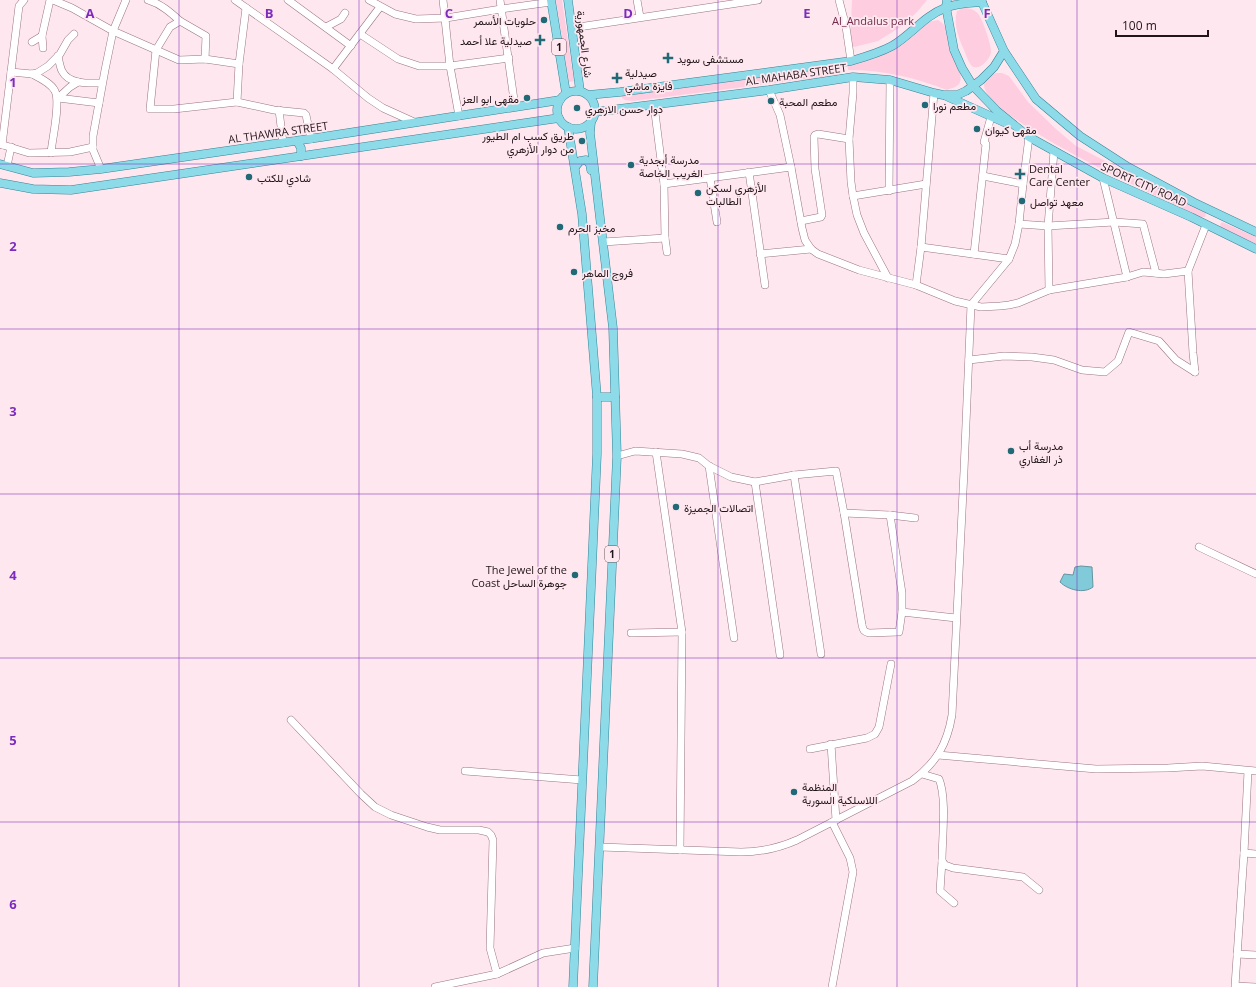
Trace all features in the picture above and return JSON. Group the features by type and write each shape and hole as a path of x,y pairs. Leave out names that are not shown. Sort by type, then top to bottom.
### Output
{"main road":[{"name":"شارع الجمهورية","path":"568,0 580,91"},
{"name":"1","path":"551,1 566,93"},
{"name":"AL MAHABA STREET","path":"588,94 620,92 839,64 876,53 892,45 946,4 982,1"},
{"name":"SPORT CITY ROAD","path":"982,1 1004,51 1036,99 1080,136 1128,167 1193,202 1256,232"},
{"name":"SPORT CITY ROAD","path":"946,4 954,50 962,68 973,86 997,112 1029,137 1104,178 1191,217 1256,249"},
{"name":"AL MAHABA STREET","path":"595,112 769,90 853,77 890,80 934,93 957,95 973,86 990,70 1004,51"},
{"path":"839,64 842,72 841,78"},
{"path":"570,91 580,91 588,94 594,102 595,112 591,122 586,126 574,129 563,123 557,112 560,100 566,93 570,91"},
{"path":"620,92 618,103 622,109"},
{"path":"944,95 1018,128"},
{"name":"AL THAWRA STREET","path":"4,165 33,172 68,172 101,169 311,139 560,100"},
{"path":"0,183 34,189 71,190 559,118"},
{"name":"1","path":"591,122 590,133 596,190 613,328 617,456 593,987"},
{"name":"1","path":"568,127 582,214 596,397 597,454 573,987"},
{"path":"322,137 322,145 326,152"},
{"path":"297,141 301,148 301,156"},
{"path":"575,167 582,160 588,161 596,190"},
{"path":"596,397 615,397"}],"street":[{"path":"24,0 19,6 1,144 29,153 70,152 93,147"},
{"path":"43,48 42,36 50,0"},
{"path":"54,0 72,8 113,32 179,60 204,59 239,64"},
{"path":"101,169 93,150 93,136 113,32 126,0"},
{"path":"148,0 165,8 180,21 206,36 204,59"},
{"path":"235,0 333,69 368,98 383,108 414,122"},
{"path":"288,0 351,46"},
{"path":"369,0 395,14 416,19 446,18 551,1"},
{"path":"443,0 450,66 459,116"},
{"path":"500,0 516,107"},
{"path":"637,0 640,17"},
{"path":"572,28 758,0"},
{"path":"839,0 846,27 851,61"},
{"path":"333,69 380,7"},
{"path":"237,102 239,64 246,8"},
{"path":"326,27 340,19 345,13"},
{"path":"180,21 170,28 156,50 150,109 174,109 237,102 304,113 307,118 311,139"},
{"path":"32,74 37,73 48,66 58,56 68,40 74,34"},
{"path":"360,34 398,59 419,66 450,66 509,58"},
{"path":"32,42 42,36"},
{"path":"58,56 64,75 71,80 78,82 102,83"},
{"path":"11,72 32,74 41,78 54,89 58,98 51,153"},
{"path":"853,77 849,139 853,196 864,234 888,278"},
{"path":"889,191 890,80"},
{"path":"58,98 78,82"},
{"path":"769,90 780,115 805,240 811,249 818,254 859,270 916,285 955,301 971,305 990,307 1018,303 1049,290 1127,277 1144,272 1164,274 1188,271"},
{"path":"916,285 921,247 934,93"},
{"path":"58,98 99,103"},
{"path":"654,105 664,184 665,238 667,252"},
{"path":"279,110 283,143"},
{"path":"974,254 986,144 984,142 991,117"},
{"path":"801,221 821,217 822,215 815,169 815,135 818,134 849,139"},
{"path":"600,847 741,852 760,851 789,844 904,786 922,774 938,755 948,736 952,715 971,305 1009,259 1015,244 1019,224 1029,137"},
{"path":"4,165 11,147"},
{"path":"1049,290 1048,226 1054,151"},
{"path":"664,184 791,167"},
{"path":"749,172 765,285"},
{"path":"983,176 1023,184"},
{"path":"710,178 717,222"},
{"path":"1104,178 1127,277"},
{"path":"853,196 926,184"},
{"path":"1019,224 1048,226 1114,222 1143,224 1156,274"},
{"path":"969,360 1004,356 1032,357 1054,360 1082,370 1105,372 1118,361 1129,332 1159,341 1176,360 1195,372 1188,271 1206,225"},
{"path":"603,242 665,238"},
{"path":"921,247 1009,259"},
{"path":"760,254 811,249"},
{"path":"617,456 635,451 682,454 699,458 709,466 731,477 755,482 794,475 836,472 862,629 869,633 899,632 902,612 902,593 890,515"},
{"path":"656,452 682,632 680,850"},
{"path":"709,466 734,638"},
{"path":"794,475 821,654"},
{"path":"755,482 780,655"},
{"path":"844,513 890,515 915,518"},
{"path":"1200,547 1256,574"},
{"path":"902,612 956,618"},
{"path":"631,633 682,632"},
{"path":"810,749 870,737 877,732 891,664"},
{"path":"291,720 375,807 391,815 427,827 440,830 479,830 488,832 491,835 493,840 490,948 497,974"},
{"path":"831,744 834,821 850,858 853,872 832,987"},
{"path":"938,755 1096,768 1128,769 1202,766 1256,772"},
{"path":"465,771 582,780"},
{"path":"1248,771 1235,986 1256,987"},
{"path":"922,774 939,779 942,785 942,861 940,891 954,903"},
{"path":"1244,853 1256,854"},
{"path":"942,861 946,865 953,868 1022,877 1039,890"},
{"path":"434,987 497,974 543,953 575,948"},
{"path":"1238,954 1256,955"}],"green space":[{"path":"556,0 562,0 574,81 569,82"},
{"name":"Al_Andalus park","path":"852,0 927,0 902,26 878,41 850,48"},
{"path":"963,8 972,9 979,15 990,45 990,56 980,67 974,67 969,62 957,31 957,11"},
{"path":"938,20 947,29 956,56 961,78 959,84 956,86 947,90 923,81 898,75 874,71 848,70 847,63 891,49 913,36 928,22"},
{"path":"837,66 838,75 633,101 622,98 622,96 645,92"},
{"path":"996,73 1002,73 1009,76 1028,102 1076,146 1203,211 1206,213 1205,217 1200,217 1117,177 1044,137 1013,118 992,100 984,85 986,79"},
{"path":"1222,222 1256,237 1256,244 1221,228 1220,225"}],"water":[{"path":"1075,567 1092,567 1093,587 1081,591 1067,587 1060,582 1064,574 1073,575"}],"place":[{"name":"حلويات الأسمر","path":"544,20"},
{"name":"صيدلية علا أحمد","path":"540,40"},
{"name":"مستشفى سويد","path":"668,58"},
{"name":"صيدلية فايزة ماشي","path":"617,78"},
{"name":"مقهى ابو العز","path":"527,98"},
{"name":"مطعم المحبة","path":"771,101"},
{"name":"مطعم نورا","path":"925,105"},
{"name":"دوار حسن الازهري","path":"577,108"},
{"name":"مقهى كيوان","path":"977,129"},
{"name":"طريق كسب ام الطيور من دوار الأزهري","path":"582,141"},
{"name":"مدرسة أبجدية الغريب الخاصة","path":"631,165"},
{"name":"Dental Care Center","path":"1020,174"},
{"name":"شادي للكتب","path":"249,177"},
{"name":"الأزهري لسكن الطالبات","path":"698,193"},
{"name":"معهد تواصل","path":"1022,201"},
{"name":"مخبز الحرم","path":"560,227"},
{"name":"فروج الماهر","path":"574,272"},
{"name":"مدرسة أب ذر الغفاري","path":"1011,451"},
{"name":"اتصالات الجميزة","path":"676,507"},
{"name":"The Jewel of the Coast جوهرة الساحل","path":"575,575"},
{"name":"المنظمة اللاسلكية السورية","path":"794,792"}]}
